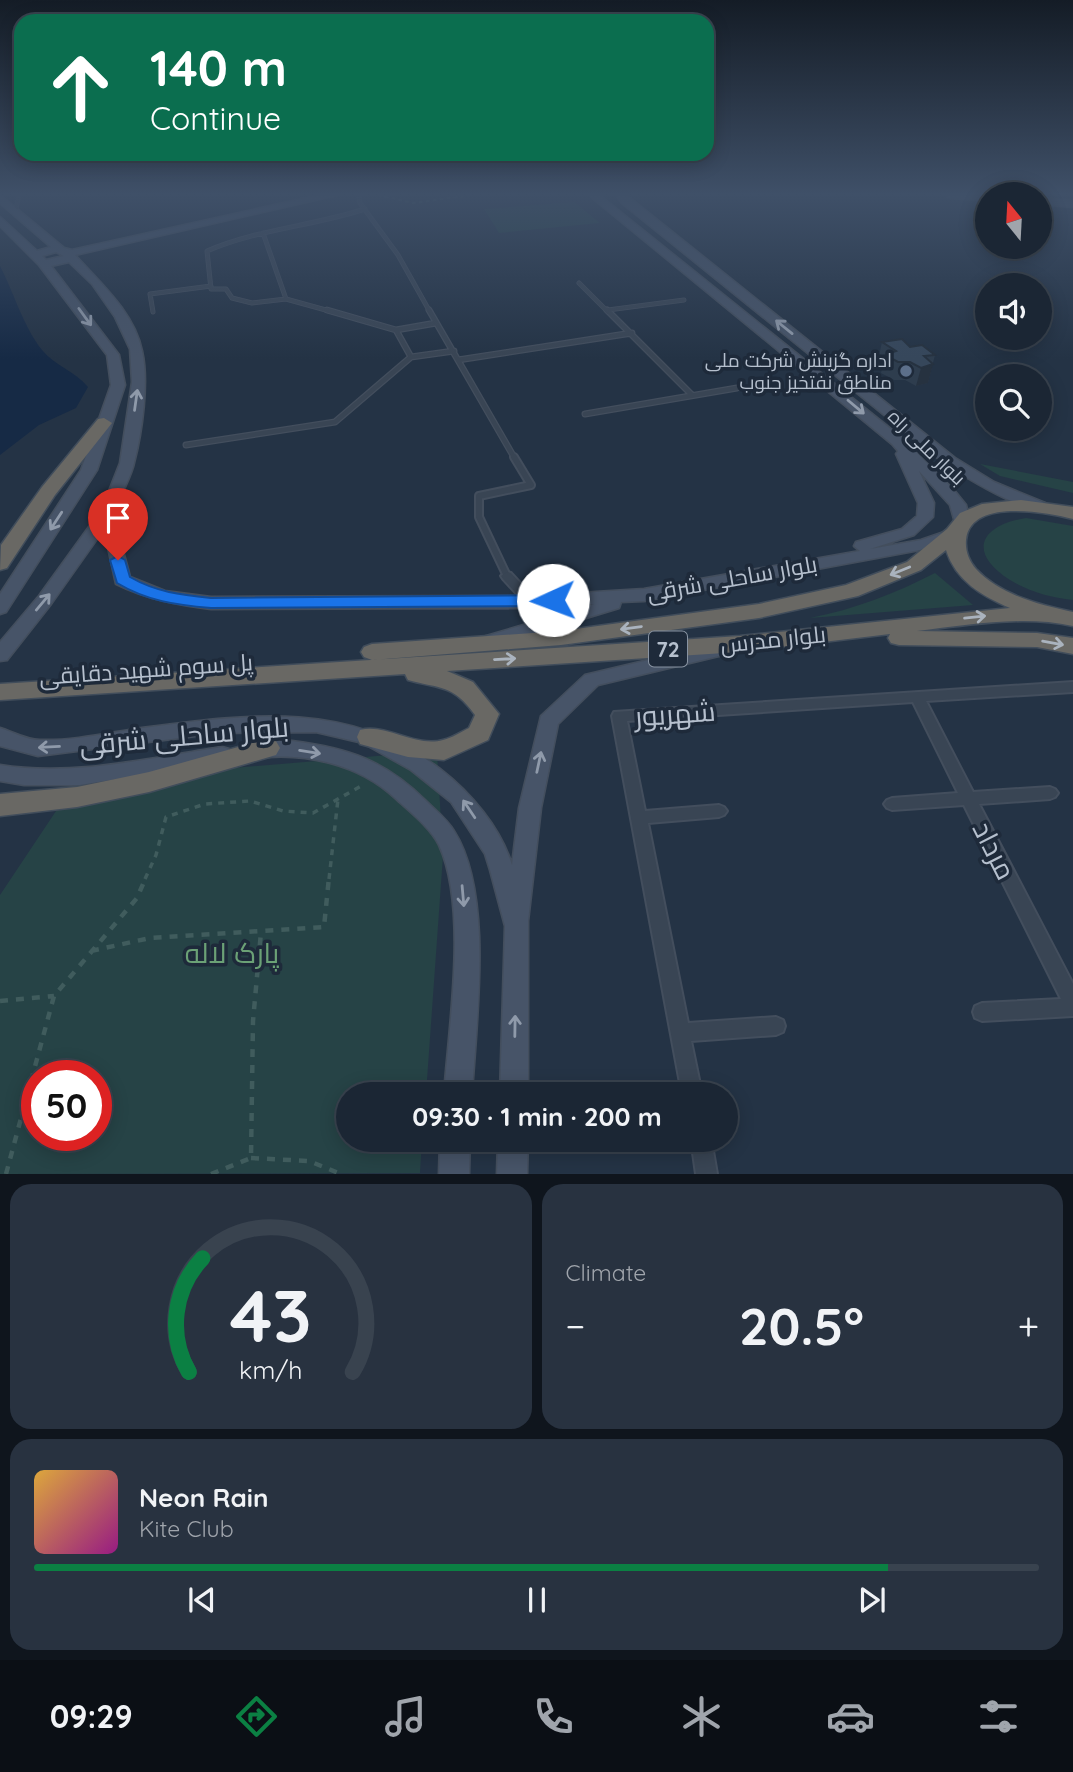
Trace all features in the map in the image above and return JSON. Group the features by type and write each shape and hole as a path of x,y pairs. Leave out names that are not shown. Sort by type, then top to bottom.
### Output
{"highway":[{"path":"0,564 43,495 104,422"},
{"name":"72","path":"1073,513 1039,506 993,507 975,513 959,527 955,546 961,561 974,577 993,592 1046,614 1073,619"},
{"name":"بلوار مدرس","path":"291,665 561,638 759,611 851,591 914,566 959,527"},
{"name":"بلوار مدرس","path":"291,665 359,667 740,644 983,615 1046,614"},
{"path":"740,644 933,636 1037,640 1073,646"},
{"name":"72","path":"0,691 291,665"},
{"name":"پل سوم شهید دقایقی","path":"0,679 291,665"},
{"path":"359,667 453,678 472,693 487,715 479,734 444,751 408,748 369,737"},
{"path":"0,805 77,797 149,782 267,748"}],"main road":[{"path":"0,608 89,470 118,385 113,355 30,250"},
{"path":"0,655 46,600 110,509 127,463 139,382 136,349 121,317 91,277 64,250"},
{"path":"39,259 76,250"},
{"path":"91,277 94,265 109,250"},
{"name":"بلوار ملی راه","path":"663,250 897,441 948,492 958,506 959,527"},
{"name":"بلوار ملی راه","path":"687,250 950,461 989,485 1039,506"},
{"path":"718,293 738,290"},
{"path":"813,564 908,532 925,517 926,503 897,441"},
{"name":"بلوار ساحلی شرقی","path":"110,509 113,541 122,580 143,591 171,600 211,603 530,602 644,595 925,544 959,527"},
{"path":"481,644 644,595"},
{"path":"517,926 530,808 548,721 592,680 740,644"},
{"name":"بلوار ساحلی شرقی","path":"0,736 2,739 38,748 219,726 316,725 369,737 418,764 460,796 496,850 517,926 514,1082"},
{"name":"بلوار ساحلی شرقی","path":"0,773 19,778 61,778 267,748 330,755 383,774 448,840 461,878 466,935 459,1082"},
{"path":"454,1174 455,1152"},
{"path":"512,1174 513,1152"}],"street":[{"path":"507,576 530,602"},
{"name":"شهریور","path":"690,1082 619,716 1073,687"},
{"name":"مرداد","path":"917,697 1073,1005"},
{"path":"892,804 1050,793"},
{"path":"638,818 719,811"},
{"path":"982,1012 1073,1005"},
{"path":"680,1033 776,1027"},
{"path":"703,1152 707,1174"}],"lane":[{"path":"209,250 207,251 211,289 226,289 232,298 252,303 286,299 396,330 436,323"},
{"path":"269,250 286,299"},
{"path":"394,250 454,351 491,421 531,485 479,496 478,517 507,576"},
{"path":"579,283 632,333 692,396"},
{"path":"153,313 150,294 211,286"},
{"path":"608,310 684,300"},
{"path":"396,330 411,357"},
{"path":"458,360 632,333"},
{"path":"186,445 335,422 411,357 454,351"},
{"path":"585,414 737,388"}],"path":[{"path":"6,1174 54,996 137,898 156,855 166,817 205,804 250,801 283,811 313,813 383,774"},
{"path":"91,951 150,938 324,927 338,799"},
{"path":"251,1158 253,1021 261,932"},
{"path":"0,1001 54,996"},
{"path":"211,1174 251,1158 289,1158 330,1166 341,1174"}],"green space":[{"path":"980,464 1073,482 1073,493 1000,476"},
{"path":"1026,518 1073,526 1073,600 1048,596 1025,588 996,570 988,559 984,550 990,533 998,527"},
{"path":"935,573 973,605 810,618 874,600"},
{"name":"پارک لاله","path":"437,751 443,856 427,1082 336,1082 336,1152 421,1152 420,1173 0,1174 0,895 76,781"}],"water":[{"path":"0,266 35,341 53,360 88,387 76,408 39,425 0,455"}],"building":[{"path":"902,339 910,347 922,345 935,355 924,356 933,364 921,368 910,362 898,362 885,355 896,351 882,342"}],"place":[{"name":"اداره گزینش شرکت ملی مناطق نفتخیز جنوب","path":"906,371"}],"route":[{"path":"118,560 122,580 143,591 171,600 211,603 553,600"}]}
